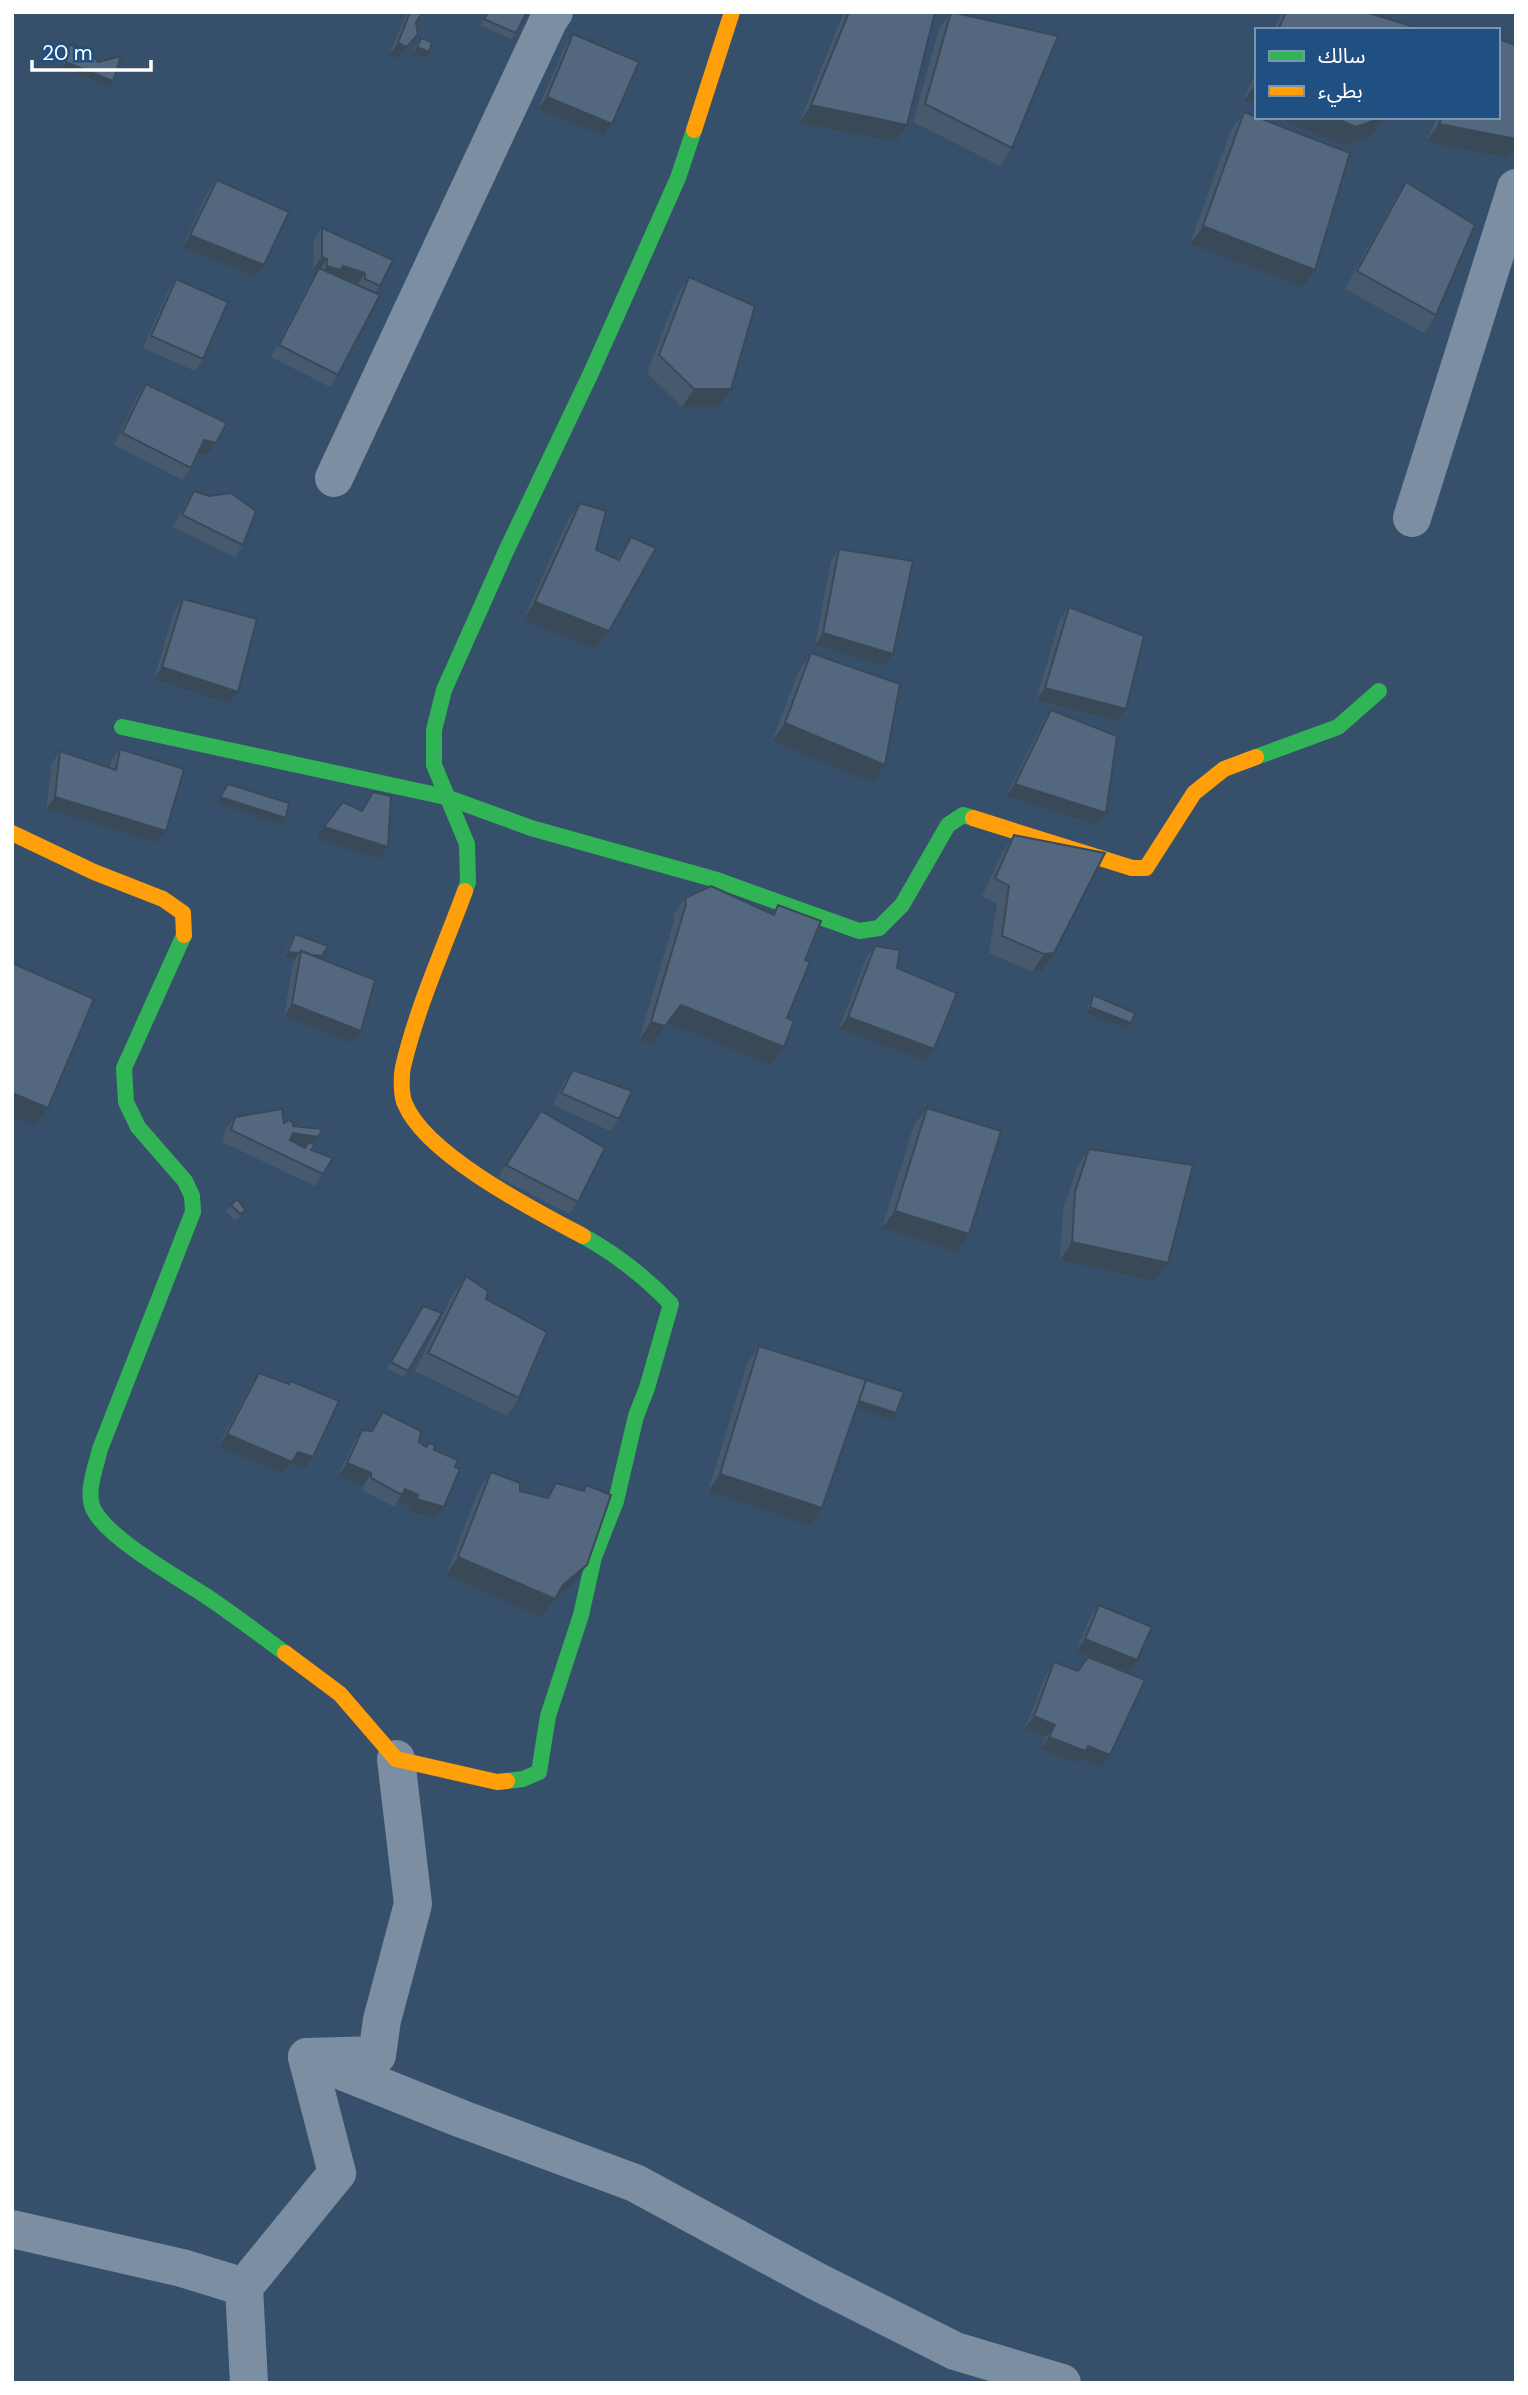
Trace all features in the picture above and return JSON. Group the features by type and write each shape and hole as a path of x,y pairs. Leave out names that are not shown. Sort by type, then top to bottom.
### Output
{"street":[{"path":"334,478 554,12"},
{"path":"396,1759 497,1782 523,1779 540,1772 548,1716 581,1615 594,1557 616,1501 636,1416 648,1388 671,1304 648,1279 608,1250 504,1193 427,1137 404,1104 402,1070 468,882 467,844 434,765 434,730 444,690 507,549 592,373 678,178 732,12"},
{"path":"1412,518 1516,188"},
{"path":"122,727 446,797 530,828 717,880 859,931 879,928 902,905 948,825 962,816 1132,868 1146,868 1194,793 1224,769 1338,727 1379,691"},
{"path":"12,832 94,872 163,899 183,912 184,934 124,1068 126,1102 138,1127 185,1181 192,1196 193,1212 100,1449 91,1486 93,1510 107,1527 141,1553 209,1598 340,1694 396,1759 413,1904 382,2020 377,2055 307,2057"},
{"path":"249,2383 244,2287 337,2173 307,2057"},
{"path":"307,2057 462,2119 635,2183 817,2281 955,2351 1062,2383"},
{"path":"12,2230 182,2268 244,2287"}],"building":[{"path":"410,12 423,12 416,22 418,34 407,47 398,43"},
{"path":"488,12 527,12 516,33 484,19"},
{"path":"849,12 935,12 907,125 811,105"},
{"path":"951,12 1058,36 1012,148 925,104"},
{"path":"1286,12 1366,12 1411,26 1410,28 1279,28"},
{"path":"573,34 639,62 612,124 547,97"},
{"path":"421,38 432,42 429,52 417,47"},
{"path":"1500,40 1516,45 1516,139 1439,124 1441,119 1500,119"},
{"path":"69,45 87,48 98,62 121,56 113,81 66,62"},
{"path":"1244,112 1255,116 1255,119 1262,119 1350,153 1315,270 1203,226"},
{"path":"1337,119 1378,119 1356,127"},
{"path":"217,180 289,212 264,265 190,235"},
{"path":"1406,182 1475,225 1436,315 1357,271"},
{"path":"322,228 393,260 380,286 365,279 365,273 343,266 340,270 327,266 327,259 322,257"},
{"path":"319,268 380,295 338,375 279,345"},
{"path":"689,277 755,306 731,389 694,389 659,355"},
{"path":"176,279 228,302 203,359 151,336"},
{"path":"146,384 227,423 216,443 204,440 191,468 122,433"},
{"path":"194,491 209,496 231,493 256,511 243,545 182,515"},
{"path":"580,503 606,511 596,550 619,560 631,537 656,548 609,631 535,602"},
{"path":"839,549 913,561 893,654 823,633"},
{"path":"183,599 257,619 238,692 162,667"},
{"path":"1069,607 1144,636 1126,709 1045,688"},
{"path":"811,653 900,684 885,765 785,723"},
{"path":"1051,710 1117,736 1106,813 1015,784"},
{"path":"120,749 184,769 166,831 55,797 60,751 116,770"},
{"path":"228,784 289,803 286,818 220,797"},
{"path":"373,792 391,796 388,847 324,827 343,802 362,811"},
{"path":"1014,835 1105,853 1054,953 1044,954 1002,936 1009,886 995,878"},
{"path":"711,886 774,915 778,905 821,921 805,960 810,962 787,1018 794,1021 784,1047 681,1005 665,1026 651,1022 686,904 685,898"},
{"path":"295,934 328,946 322,956 301,951 288,952"},
{"path":"875,946 900,950 897,968 957,993 934,1049 848,1017"},
{"path":"301,951 375,980 361,1031 292,1004"},
{"path":"12,963 94,999 48,1108 12,1093"},
{"path":"1093,995 1135,1013 1131,1023 1090,1007"},
{"path":"573,1070 632,1091 619,1119 561,1093"},
{"path":"927,1108 1001,1131 969,1234 895,1211"},
{"path":"282,1109 284,1123 289,1120 293,1126 323,1129 318,1137 293,1133 290,1140 305,1148 309,1142 315,1145 311,1150 333,1158 323,1174 231,1130 235,1117"},
{"path":"541,1111 605,1148 578,1202 506,1165"},
{"path":"1089,1149 1193,1165 1168,1263 1072,1242 1075,1192"},
{"path":"237,1199 246,1210 240,1214 231,1205"},
{"path":"466,1276 488,1291 486,1299 547,1332 519,1398 428,1353"},
{"path":"423,1306 442,1313 408,1371 391,1362"},
{"path":"759,1346 866,1380 822,1508 720,1474"},
{"path":"259,1373 289,1384 291,1381 339,1401 313,1457 298,1452 292,1462 227,1434"},
{"path":"866,1380 904,1392 896,1413 859,1401"},
{"path":"383,1412 421,1431 419,1442 426,1447 430,1443 435,1445 434,1450 458,1460 455,1467 460,1469 444,1507 416,1499 418,1495 405,1489 402,1495 371,1478 371,1473 347,1463 362,1430 372,1431"},
{"path":"491,1472 520,1483 520,1491 548,1498 556,1483 584,1491 586,1485 611,1495 587,1565 563,1585 555,1599 458,1557"},
{"path":"1099,1605 1152,1627 1137,1660 1085,1639"},
{"path":"1088,1657 1145,1680 1110,1755 1088,1746 1085,1751 1049,1737 1055,1725 1034,1716 1054,1662 1078,1671"}],"traffic: fast":[{"path":"465,891 468,882 467,844 434,765 434,730 444,690 507,549 591,373 678,178 694,130"},
{"path":"1256,757 1338,727 1379,691"},
{"path":"122,727 446,797 531,828 717,880 859,931 879,928 902,905 948,825 963,815 973,818"},
{"path":"184,935 124,1068 126,1102 138,1127 185,1181 192,1196 193,1212 100,1449 91,1498 95,1512 103,1523 130,1546 285,1653"},
{"path":"507,1781 523,1779 539,1772 548,1716 581,1615 594,1557 616,1501 636,1416 647,1388 671,1304 629,1266 583,1236"}],"traffic: slow":[{"path":"694,130 732,12"},
{"path":"973,818 1132,868 1146,868 1194,793 1224,769 1256,757"},
{"path":"12,833 94,872 163,899 183,913 184,935"},
{"path":"465,891 423,1000 409,1045 402,1075 405,1104 417,1123 458,1161 537,1212 583,1236"},
{"path":"285,1653 340,1694 396,1759 497,1782 507,1781"}]}
